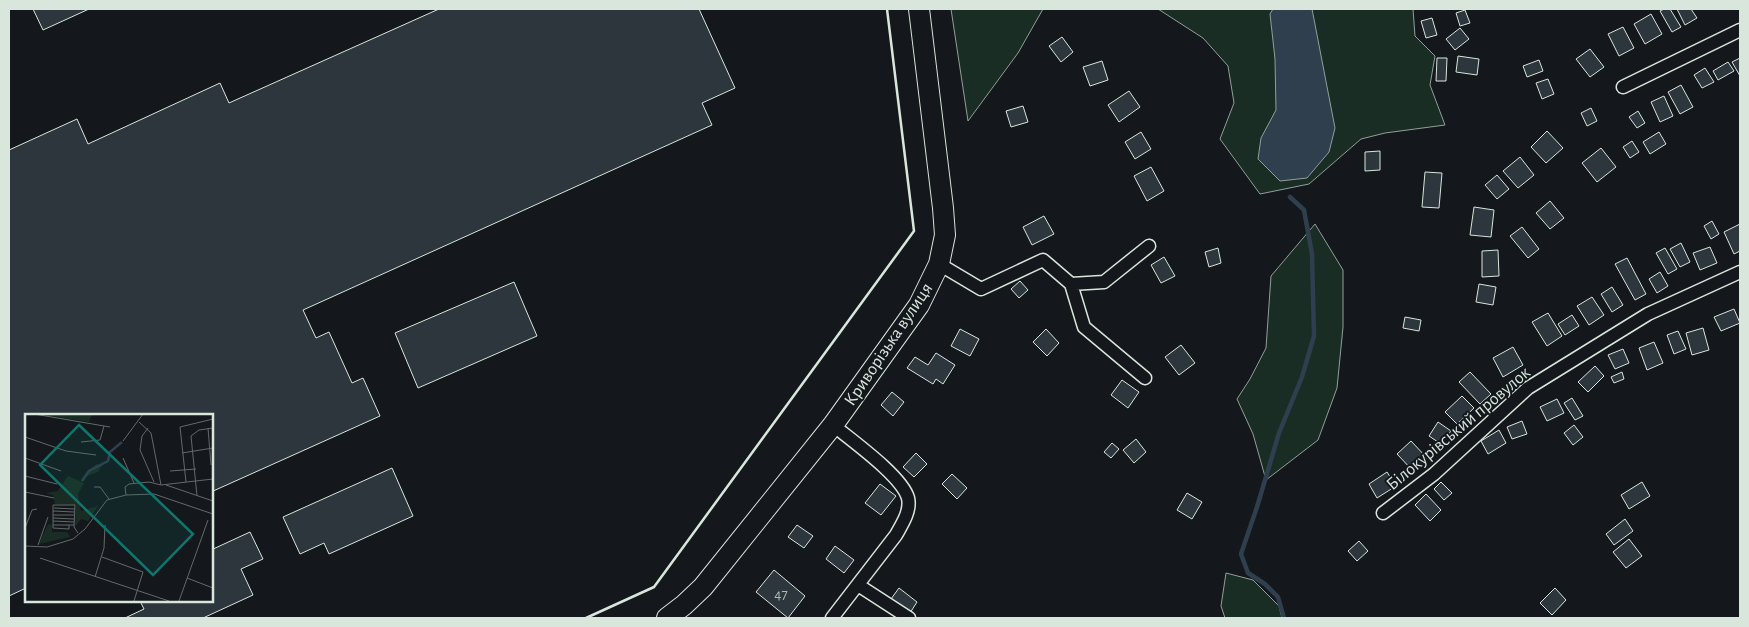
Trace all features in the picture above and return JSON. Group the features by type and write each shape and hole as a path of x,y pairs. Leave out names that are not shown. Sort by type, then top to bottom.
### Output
{"main road":[{"name":"Криворізька вулиця","path":"667,618 684,605 709,580 832,425 919,305 939,264 944,235 944,208 919,9"}],"street":[{"path":"1623,87 1740,30"},
{"path":"1071,284 1104,282 1149,246"},
{"path":"939,264 981,289 1043,260 1071,284 1084,327 1145,378"},
{"name":"Білокурівський провулок","path":"1383,513 1434,474 1528,388 1648,314 1740,272"},
{"path":"832,425 890,473 901,485 908,498 908,508 896,535 832,618"},
{"path":"858,585 909,618"}],"green space":[{"path":"951,9 1043,9 1018,53 968,121"},
{"path":"1158,9 1413,9 1415,36 1435,56 1430,85 1445,125 1385,133 1361,139 1309,184 1260,194 1220,139 1234,103 1228,66 1203,38"},
{"path":"1315,224 1343,270 1343,327 1337,388 1318,440 1266,480 1253,434 1237,399 1266,348 1271,276"},
{"path":"1226,573 1253,580 1279,606 1282,618 1225,618 1221,606"}],"water":[{"path":"1273,9 1312,9 1335,128 1329,152 1307,178 1280,181 1258,159 1261,138 1276,110 1275,59 1270,14"}],"building":[{"path":"33,9 89,9 43,30"},
{"path":"439,9 699,9 735,88 702,103 712,125 303,310 316,338 329,332 352,383 363,378 380,416 212,492 212,414 25,414 25,588 9,596 9,150 77,119 88,144 220,83 229,103"},
{"path":"1670,9 1681,27 1672,32 1660,11"},
{"path":"1677,9 1691,9 1697,18 1685,25"},
{"path":"1465,10 1470,23 1460,26 1456,13"},
{"path":"1651,14 1662,34 1645,44 1634,24"},
{"path":"1432,18 1437,35 1426,38 1421,21"},
{"path":"1623,27 1634,48 1619,56 1608,34"},
{"path":"1460,28 1469,39 1455,50 1446,39"},
{"path":"1062,37 1073,52 1061,62 1049,46"},
{"path":"1590,49 1604,67 1590,77 1576,59"},
{"path":"1458,56 1479,59 1477,75 1456,72"},
{"path":"1437,58 1447,58 1446,81 1436,81"},
{"path":"1740,58 1740,76 1732,62"},
{"path":"1539,60 1543,71 1527,77 1523,66"},
{"path":"1102,61 1108,80 1090,86 1083,67"},
{"path":"1728,62 1734,71 1718,80 1713,71"},
{"path":"1705,68 1714,82 1702,88 1694,75"},
{"path":"1548,79 1554,94 1542,99 1536,83"},
{"path":"1681,85 1693,107 1680,114 1668,92"},
{"path":"1129,91 1140,107 1119,122 1108,105"},
{"path":"1664,96 1673,116 1660,122 1651,102"},
{"path":"1023,106 1028,122 1011,127 1006,111"},
{"path":"1591,108 1597,121 1587,126 1581,113"},
{"path":"1638,111 1645,123 1637,128 1629,117"},
{"path":"1547,131 1563,148 1546,163 1531,147"},
{"path":"1141,132 1151,149 1135,159 1125,142"},
{"path":"1659,132 1666,144 1650,154 1643,142"},
{"path":"1632,141 1639,152 1630,158 1623,147"},
{"path":"1601,148 1616,167 1597,182 1582,163"},
{"path":"1380,151 1380,170 1365,171 1365,152"},
{"path":"1520,157 1534,175 1518,188 1503,171"},
{"path":"1151,167 1164,191 1147,201 1134,176"},
{"path":"1425,172 1442,173 1439,208 1422,207"},
{"path":"1497,175 1509,189 1497,199 1485,185"},
{"path":"1550,201 1564,218 1550,229 1536,213"},
{"path":"1474,207 1494,210 1491,237 1470,235"},
{"path":"1044,216 1054,234 1032,245 1023,227"},
{"path":"1712,221 1719,234 1711,239 1704,226"},
{"path":"1740,224 1740,251 1734,254 1724,232"},
{"path":"1522,227 1539,249 1528,258 1510,236"},
{"path":"1681,243 1690,262 1680,267 1670,249"},
{"path":"1710,247 1717,263 1700,270 1693,253"},
{"path":"1218,248 1221,263 1209,267 1205,252"},
{"path":"1665,248 1677,269 1668,274 1656,253"},
{"path":"1498,250 1499,276 1482,277 1482,251"},
{"path":"1164,257 1175,276 1161,283 1151,265"},
{"path":"1627,258 1646,294 1635,300 1615,264"},
{"path":"1660,272 1668,286 1657,293 1649,279"},
{"path":"1020,281 1028,290 1019,298 1011,289"},
{"path":"514,282 537,336 418,388 395,333"},
{"path":"1479,284 1496,287 1493,305 1476,302"},
{"path":"1612,287 1623,305 1612,312 1601,294"},
{"path":"1592,297 1604,315 1589,325 1577,306"},
{"path":"1734,309 1740,323 1721,331 1714,317"},
{"path":"1548,313 1562,336 1547,346 1532,322"},
{"path":"1572,315 1579,326 1565,335 1558,324"},
{"path":"1405,317 1421,320 1419,331 1403,328"},
{"path":"1703,328 1709,350 1692,355 1686,333"},
{"path":"960,329 979,339 970,356 951,346"},
{"path":"1046,329 1059,343 1047,356 1033,342"},
{"path":"1678,331 1686,349 1674,354 1667,335"},
{"path":"1654,342 1663,363 1647,370 1639,348"},
{"path":"1181,345 1195,363 1179,375 1165,357"},
{"path":"1513,347 1523,365 1503,377 1493,358"},
{"path":"1623,349 1629,363 1615,369 1608,355"},
{"path":"936,353 955,365 943,384 936,379 933,384 907,368 915,357 928,365"},
{"path":"1595,366 1604,376 1588,392 1578,382"},
{"path":"1470,372 1491,394 1480,404 1459,382"},
{"path":"1622,372 1624,379 1614,383 1611,377"},
{"path":"1122,380 1139,392 1128,408 1111,395"},
{"path":"892,392 904,402 893,416 881,405"},
{"path":"1462,396 1474,408 1457,424 1445,412"},
{"path":"1572,398 1583,416 1575,420 1564,403"},
{"path":"1557,399 1564,413 1547,421 1540,407"},
{"path":"1522,421 1527,434 1512,439 1507,427"},
{"path":"1438,422 1451,431 1441,444 1429,436"},
{"path":"1574,425 1583,437 1573,445 1564,433"},
{"path":"1499,430 1506,443 1488,454 1481,441"},
{"path":"1136,439 1146,452 1134,463 1123,450"},
{"path":"1411,441 1427,458 1413,471 1397,454"},
{"path":"1112,443 1119,449 1111,458 1104,452"},
{"path":"916,453 927,464 914,477 903,467"},
{"path":"392,468 413,516 329,554 324,543 300,554 283,517"},
{"path":"1387,472 1396,486 1377,498 1369,484"},
{"path":"952,474 967,488 957,499 942,484"},
{"path":"1441,482 1452,493 1444,500 1434,489"},
{"path":"1642,482 1650,496 1629,509 1621,495"},
{"path":"880,484 896,496 881,515 865,503"},
{"path":"1187,493 1202,502 1192,519 1177,510"},
{"path":"1426,494 1441,510 1430,521 1415,505"},
{"path":"1625,519 1633,531 1614,545 1606,534"},
{"path":"797,525 813,536 804,548 788,537"},
{"path":"250,532 263,559 241,569 253,595 203,618 125,618 144,609 140,602 212,602 212,550"},
{"path":"1629,539 1642,556 1626,568 1613,552"},
{"path":"1359,541 1368,551 1357,561 1348,551"},
{"path":"835,546 854,560 844,573 826,559"},
{"path":"774,570 805,596 788,618 756,592"},
{"path":"899,588 917,602 910,613 891,599"},
{"path":"1555,588 1566,600 1552,615 1540,603"}],"waterway":[{"path":"1284,618 1278,597 1265,584 1248,573 1241,554 1279,433 1302,377 1314,336 1312,254 1304,210 1290,197"}],"wall":[{"path":"586,618 654,587 914,231 887,9"}]}
